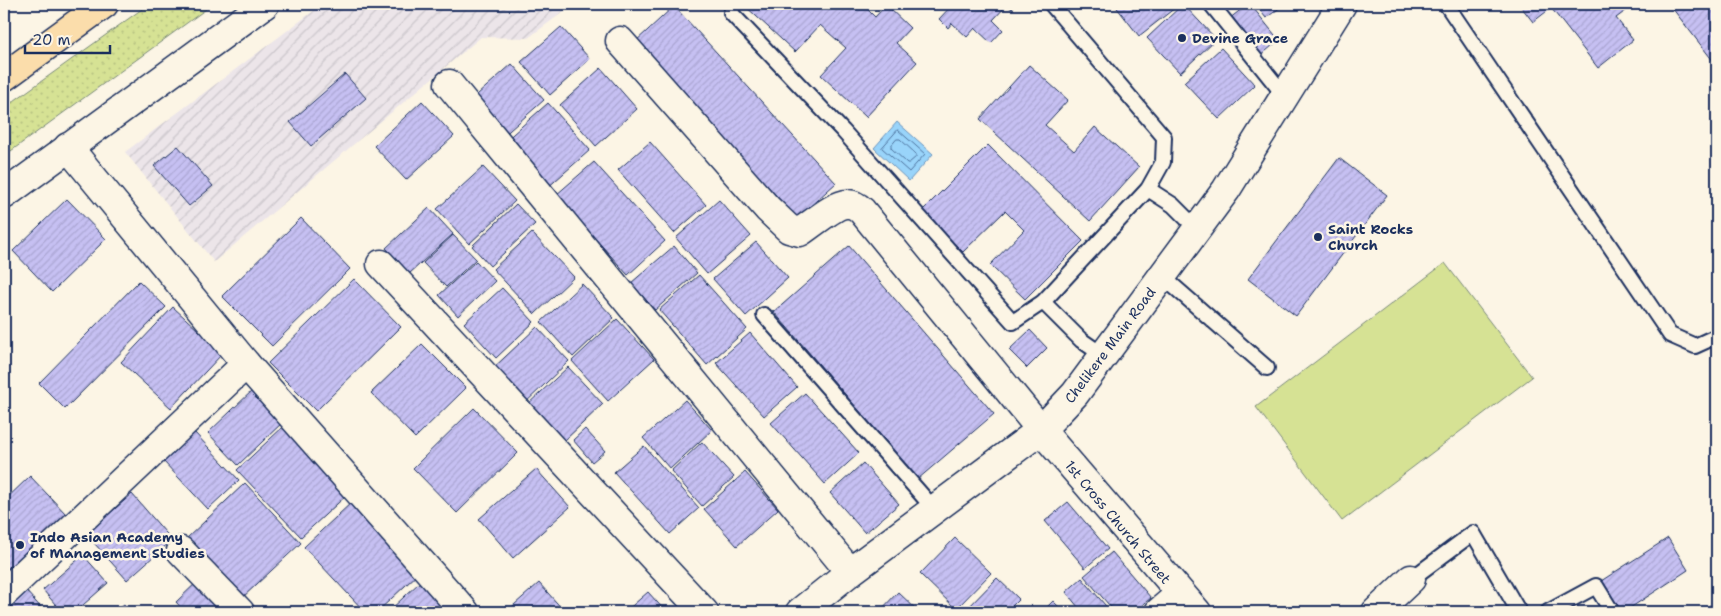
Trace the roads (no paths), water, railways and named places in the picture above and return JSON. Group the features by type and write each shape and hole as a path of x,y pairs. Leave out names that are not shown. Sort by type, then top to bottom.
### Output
{"highway":[{"path":"4,77 104,4"}],"street":[{"path":"4,195 264,4"},
{"name":"Chelikere Main Road","path":"800,612 850,572 1041,430 1076,394 1226,190 1342,4"},
{"name":"1st Cross Church Street","path":"620,41 768,209 789,229 800,232 842,204 850,203 857,206 1041,430 1188,603"},
{"path":"449,84 850,572"},
{"path":"68,147 246,364 464,612"},
{"path":"380,264 704,612"},
{"path":"4,593 246,364"},
{"path":"182,551 240,612"},
{"path":"1390,607 1411,579"},
{"path":"1159,612 1188,603"}],"lane":[{"path":"733,4 731,13 843,131 1014,322 1043,302 1148,189 1163,162 1164,137 1051,4"},
{"path":"1211,4 1284,95"},
{"path":"1446,4 1670,335 1695,346 1717,336"},
{"path":"1148,189 1173,205 1198,229"},
{"path":"1162,276 1268,368"},
{"path":"1043,302 1081,340 1104,356"},
{"path":"764,315 935,510"},
{"path":"1411,579 1473,533 1519,612"},
{"path":"1548,612 1596,586 1612,612"}],"water":[{"path":"897,122 933,154 909,181 874,148"}],"place":[{"name":"Devine Grace","path":"1182,38"},
{"name":"Saint Rocks Church","path":"1318,237"},
{"name":"Indo Asian Academy of Management Studies","path":"20,545"}]}
